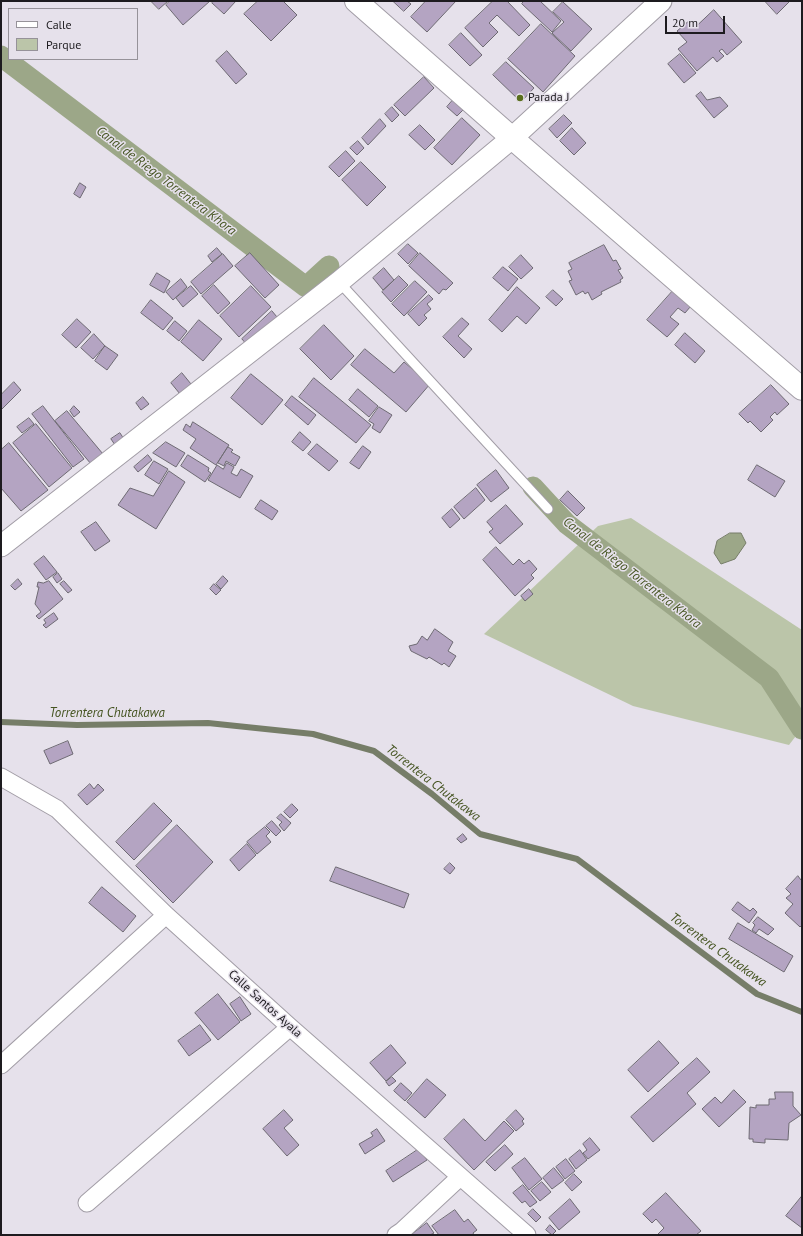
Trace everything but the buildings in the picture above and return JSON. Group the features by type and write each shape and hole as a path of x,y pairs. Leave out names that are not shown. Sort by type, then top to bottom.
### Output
{"main road":[{"path":"356,1 802,389"}],"street":[{"path":"1,546 339,282 512,138 661,1"},
{"name":"Calle Santos Ayala","path":"1,777 57,809 166,915 290,1027 527,1235"},
{"path":"1,1065 166,915"},
{"path":"87,1203 290,1027"},
{"path":"396,1235 460,1176"}],"lane":[{"path":"339,282 548,509"}],"green space":[{"path":"631,518 802,630 802,728 789,745 633,706 484,634 598,526"}],"shaded area":[{"path":"730,533 741,533 746,543 735,559 721,564 714,553 717,541"}],"waterway":[{"name":"Canal de Riego Torrentera Khora","path":"1,56 306,287 329,266"},
{"name":"Canal de Riego Torrentera Khora","path":"533,487 567,524 769,678 802,729"},
{"name":"Torrentera Chutakawa","path":"1,722 77,725 208,723 313,734 374,751 432,794 480,834 577,859 757,994 802,1012"}],"place":[{"name":"Parada J","path":"520,98"}]}
